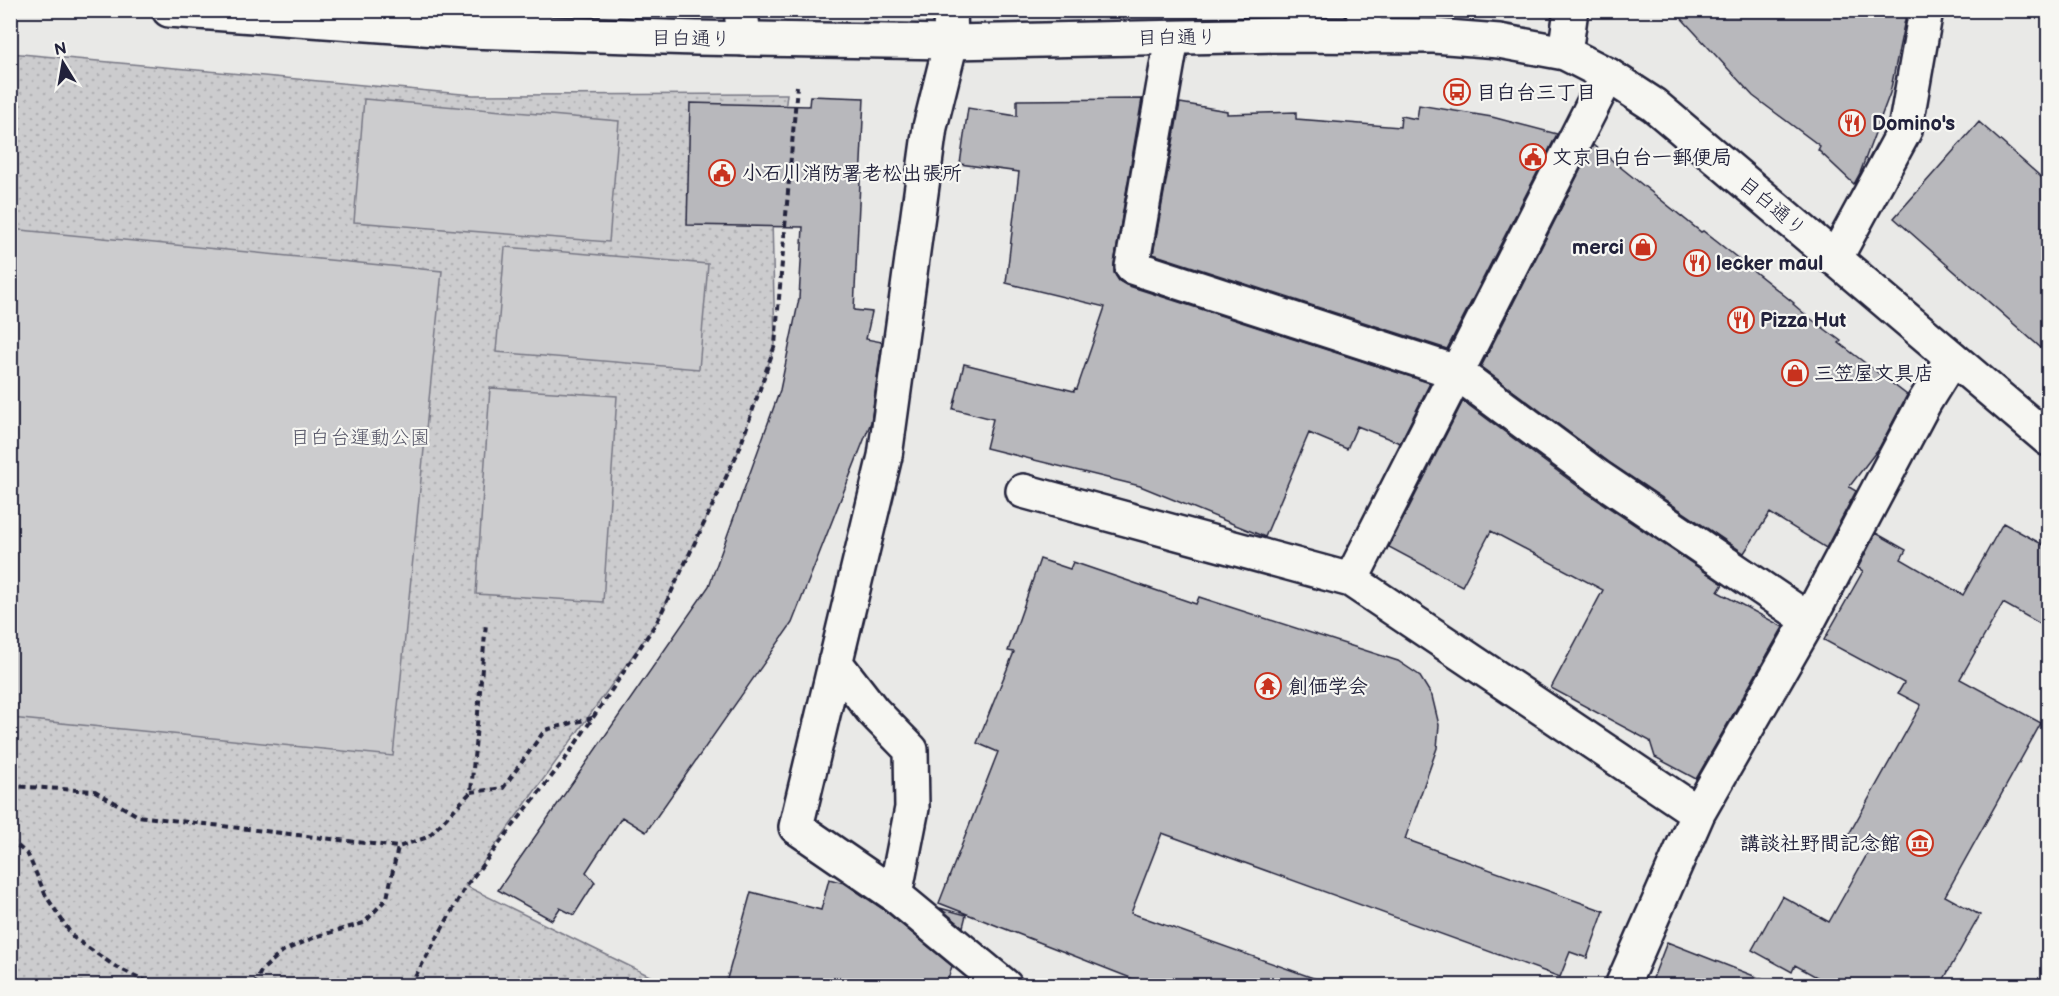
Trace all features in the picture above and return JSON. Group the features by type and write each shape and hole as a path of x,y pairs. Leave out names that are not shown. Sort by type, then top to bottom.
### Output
{"street":[{"name":"目白通り","path":"169,10 465,21 951,26 1172,38 1365,23 1434,36 1499,41 1565,53 1608,75 1653,105 2049,440"},
{"path":"1565,53 1571,10"},
{"path":"1835,258 1905,130 1926,10"},
{"path":"951,26 930,127 885,456 796,827 895,896 1005,986"},
{"path":"1172,38 1132,267 1456,372 1598,477 1809,620"},
{"path":"1351,580 1608,75"},
{"path":"1622,986 1698,813 1809,620 1924,403 1952,358"},
{"path":"1023,491 1351,580 1698,813"},
{"path":"835,662 873,711 911,750 912,808 895,896"}],"path":[{"path":"410,986 466,886 566,758 657,622 740,450 775,345 797,86"},
{"path":"10,786 94,791 138,816 398,847 428,837 471,792 486,623"},
{"path":"471,792 503,788 545,730 593,717"},
{"path":"10,839 28,855 46,896 73,937 116,967 157,986"},
{"path":"254,986 261,971 283,951 318,936 364,923 387,898 398,847"}],"green space":[{"name":"目白台運動公園","path":"10,53 473,95 787,94 772,218 775,345 739,450 657,622 466,886 668,985 11,985"},
{"path":"364,99 619,121 609,242 354,222"},
{"path":"10,229 442,271 393,756 11,718"},
{"path":"505,247 708,264 699,369 496,352"},
{"path":"490,388 617,396 603,602 476,594"}],"building":[{"path":"1674,10 1907,10 1890,93 1854,184 1818,150 1820,146 1753,96"},
{"path":"810,96 864,98 854,310 872,312 866,339 882,342 871,422 792,623 646,832 622,817 586,872 595,882 574,915 560,908 552,920 498,890 709,586 780,390 799,299 803,227 687,225 690,103 809,106"},
{"path":"1142,99 1114,264 1114,273 1119,281 1430,383 1400,443 1357,426 1347,449 1309,433 1265,537 1140,486 986,448 993,419 953,409 964,364 1074,391 1075,388 1077,389 1105,307 1006,283 1019,172 960,164 968,108 1017,116 1017,100"},
{"path":"1180,103 1227,111 1227,114 1296,112 1296,119 1400,127 1401,116 1417,119 1419,105 1492,117 1557,134 1447,349 1153,254"},
{"path":"1979,122 2049,184 2049,355 1894,218"},
{"path":"1593,145 1907,395 1879,448 1849,487 1856,491 1826,548 1770,513 1744,553 1609,462 1481,367"},
{"path":"1463,401 1587,493 1723,584 1718,592 1783,627 1696,779 1655,757 1650,741 1551,688 1603,590 1491,531 1462,586 1389,547"},
{"path":"2003,523 2049,548 2049,629 2003,603 1960,679 2041,723 1945,896 1980,915 1940,986 1833,986 1795,965 1792,972 1752,950 1782,896 1829,922 1870,849 1848,836 1921,705 1898,693 1904,683 1824,640 1863,571 1858,568 1876,533 1906,550 1901,559 1963,595"},
{"path":"1040,559 1070,569 1073,562 1196,604 1199,597 1398,661 1419,675 1432,696 1439,725 1437,748 1405,839 1604,911 1587,958 1570,952 1560,977 1162,833 1131,913 1319,980 1318,986 1151,986 939,903 998,752 977,743 1014,652 1008,651"},
{"path":"829,879 844,883 884,910 952,966 946,986 725,986 751,892 821,910"},
{"path":"940,908 966,915 963,927"},
{"path":"1667,942 1772,983 1772,986 1650,986"}],"place":[{"name":"目白台三丁目","path":"1457,92"},
{"name":"Domino's","path":"1852,123"},
{"name":"文京目白台一郵便局","path":"1533,157"},
{"name":"小石川消防署老松出張所","path":"722,173"},
{"name":"merci","path":"1643,247"},
{"name":"lecker maul","path":"1697,263"},
{"name":"Pizza Hut","path":"1741,320"},
{"name":"三笠屋文具店","path":"1795,373"},
{"name":"創価学会","path":"1268,686"},
{"name":"講談社野間記念館","path":"1920,843"}]}
